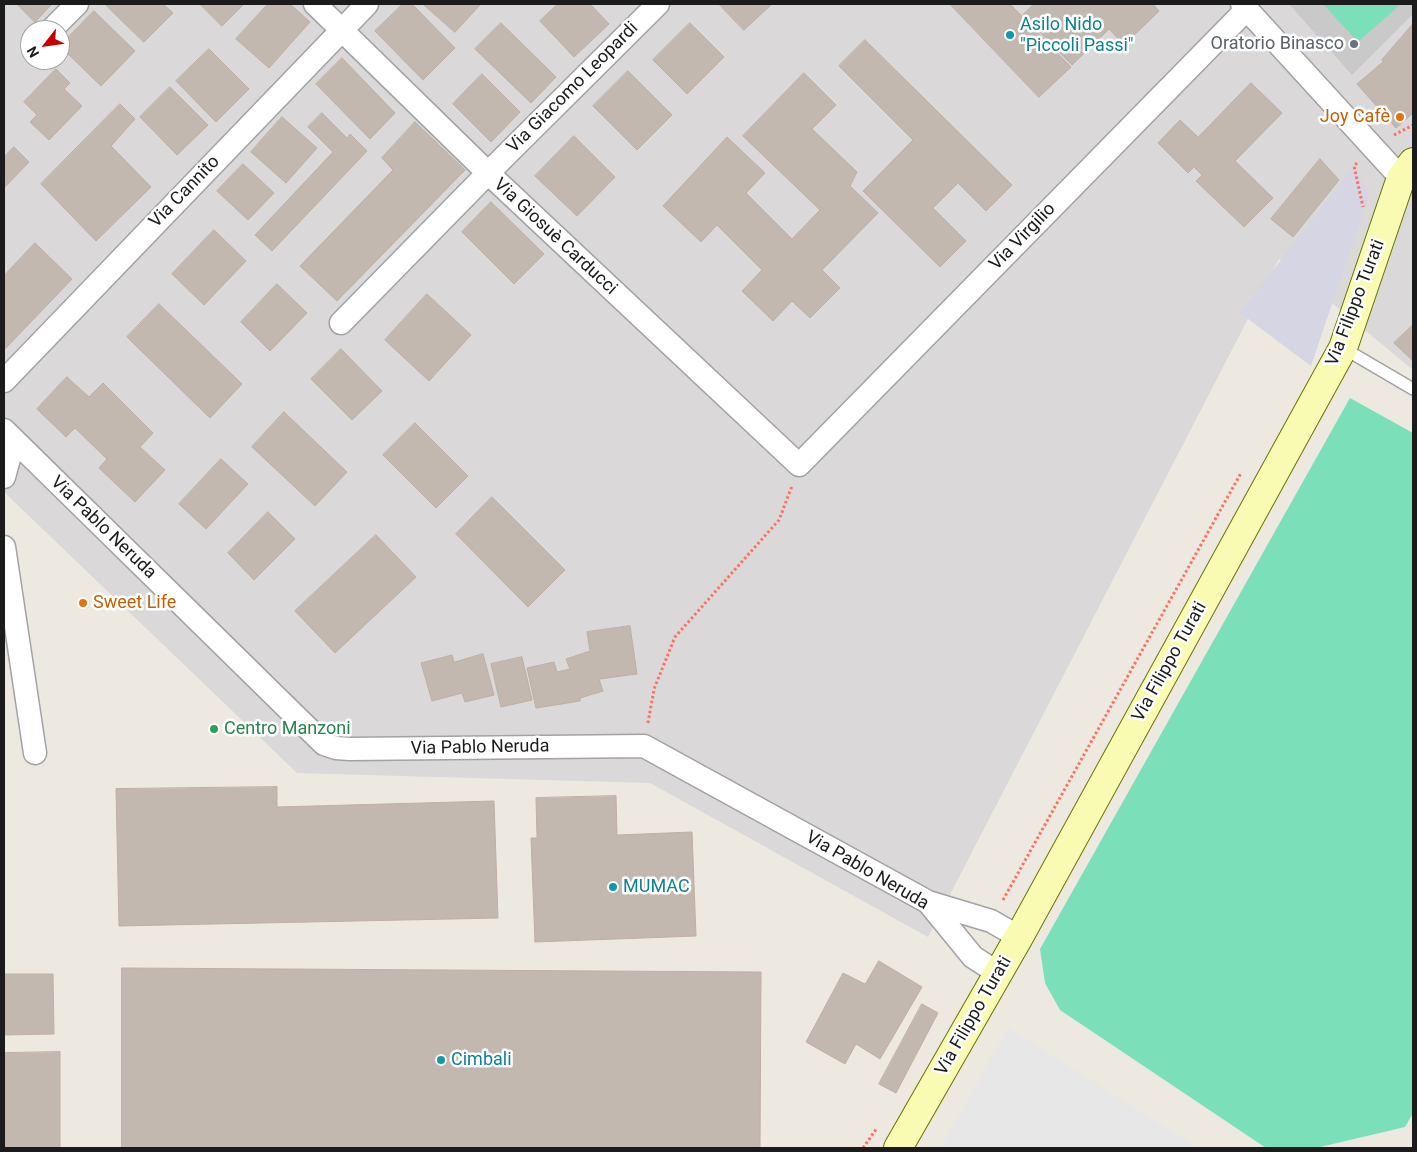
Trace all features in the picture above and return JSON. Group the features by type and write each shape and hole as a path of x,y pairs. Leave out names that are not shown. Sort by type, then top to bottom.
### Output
{"street":[{"path":"61,20 77,4"},
{"name":"Via Giosuè Carducci","path":"315,4 488,173 799,465"},
{"name":"Via Cannito","path":"4,381 367,4"},
{"name":"Via Giacomo Leopardi","path":"341,324 488,173 658,4"},
{"path":"1244,7 1407,170"},
{"name":"Via Virgilio","path":"799,465 1244,7"},
{"name":"Via Filippo Turati","path":"898,1148 998,973 1343,348 1407,170"},
{"path":"4,476 9,436"},
{"name":"Via Pablo Neruda","path":"9,436 324,744 336,748 350,749 644,746 928,902 973,957 998,973"},
{"path":"4,547 35,754"},
{"path":"928,902 991,921 1018,937"}],"lane":[{"path":"1343,348 1413,389"}],"path":[{"path":"644,746 654,689 675,637 779,520 799,465"},
{"path":"991,921 1243,471"},
{"path":"863,1148 879,1125"}],"shaded area":[{"path":"4,4 1413,4 1413,370 1279,259 928,937 650,783 297,773 4,492"},
{"name":"Oratorio Binasco","path":"1289,4 1413,4 1413,14 1352,75"},
{"path":"1354,166 1369,195 1311,366 1240,313"},
{"path":"1008,1028 1198,1148 941,1148"}],"green space":[{"path":"1323,4 1401,4 1358,42"},
{"path":"1350,398 1413,433 1413,1113 1405,1127 1316,1148 1266,1148 1060,1010 1045,983 1040,949"}],"building":[{"path":"17,4 52,4 37,20 33,20"},
{"path":"105,4 163,4 173,13 144,42"},
{"path":"200,4 244,4 222,26"},
{"path":"268,4 290,4 310,22 269,68 236,39"},
{"path":"403,4 412,4 455,48 423,80 375,31"},
{"path":"423,4 481,4 455,32"},
{"path":"558,4 590,4 609,24 574,57 540,21"},
{"path":"719,4 772,4 744,30"},
{"name":"Asilo Nido \"Piccoli Passi\"","path":"950,4 1010,4 1071,67 1039,97"},
{"name":"Asilo Nido \"Piccoli Passi\"","path":"1034,4 1153,4 1159,11 1124,45 1109,29 1072,65 1023,15"},
{"path":"94,11 135,51 101,86 70,56 70,36"},
{"path":"501,23 556,77 531,103 475,49"},
{"path":"690,23 724,57 687,94 653,60"},
{"path":"1413,24 1413,113 1396,128 1357,84 1384,61 1382,60"},
{"path":"865,40 1012,185 986,211 958,183 933,208 966,241 940,267 863,191 913,140 839,66"},
{"path":"209,49 249,89 216,122 176,81"},
{"path":"342,58 395,113 370,139 316,84"},
{"path":"57,70 70,83 64,89 82,106 49,140 30,122 37,115 24,102"},
{"path":"628,71 672,115 637,150 593,106"},
{"path":"804,73 836,105 812,129 857,172 850,186 878,213 822,270 840,288 810,318 792,301 773,321 742,291 762,270 717,225 701,242 663,206 727,137 765,173 746,193 792,239 820,210 743,136"},
{"path":"482,74 520,112 491,142 453,104"},
{"path":"1251,83 1282,113 1235,161 1273,198 1244,227 1196,181 1202,175 1194,167 1188,173 1158,143 1180,120 1198,137"},
{"path":"170,87 208,125 177,155 140,117"},
{"path":"120,104 135,119 111,146 151,187 96,241 41,184"},
{"path":"322,113 347,138 350,134 367,151 272,251 255,235 333,152 308,127"},
{"path":"282,117 317,148 286,183 251,152"},
{"path":"415,122 465,170 337,301 300,266 393,170 382,158"},
{"path":"574,136 615,177 577,216 535,176"},
{"path":"14,147 29,162 4,188 4,157"},
{"path":"1320,159 1339,180 1293,237 1271,219"},
{"path":"243,164 274,193 248,220 217,191"},
{"path":"491,202 544,254 514,284 462,232"},
{"path":"214,230 246,261 204,305 172,274"},
{"path":"35,243 72,279 4,350 4,276"},
{"path":"277,284 307,313 270,351 241,322"},
{"path":"427,294 471,335 429,381 385,340"},
{"path":"159,304 242,384 210,418 127,337"},
{"path":"1413,325 1413,361 1394,343"},
{"path":"341,349 382,391 352,420 311,379"},
{"path":"67,377 89,397 103,383 153,433 140,447 165,470 135,502 99,468 107,459 75,428 66,437 37,409"},
{"path":"284,412 347,472 315,506 252,447"},
{"path":"415,423 468,476 436,508 383,455"},
{"path":"221,459 248,484 206,529 179,504"},
{"path":"492,497 565,570 528,607 456,534"},
{"path":"268,512 295,539 254,580 228,553"},
{"path":"376,535 416,577 335,653 295,611"},
{"path":"630,626 637,674 599,679 603,691 580,698 580,701 536,708 527,668 554,662 557,672 570,669 566,659 590,651 587,632"},
{"path":"483,654 494,695 465,702 462,693 432,701 421,663 452,655 454,662"},
{"path":"522,657 532,700 501,707 491,664"},
{"path":"277,787 277,807 494,801 498,918 119,926 116,789"},
{"name":"MUMAC","path":"616,796 617,835 692,832 696,936 535,942 531,838 537,838 536,798"},
{"path":"879,961 922,987 880,1059 856,1044 845,1064 806,1042 843,973 865,984"},
{"name":"Cimbali","path":"122,968 761,972 760,1148 122,1148"},
{"path":"4,974 53,974 54,1034 4,1035"},
{"path":"922,1004 938,1013 896,1093 879,1084"},
{"path":"60,1052 60,1148 4,1148 4,1053"}],"place":[{"name":"Asilo Nido \"Piccoli Passi\"","path":"1010,35"},
{"name":"Oratorio Binasco","path":"1354,44"},
{"name":"Joy Cafè","path":"1400,117"},
{"name":"Sweet Life","path":"83,603"},
{"name":"Centro Manzoni","path":"214,729"},
{"name":"MUMAC","path":"613,887"},
{"name":"Cimbali","path":"441,1060"}]}
